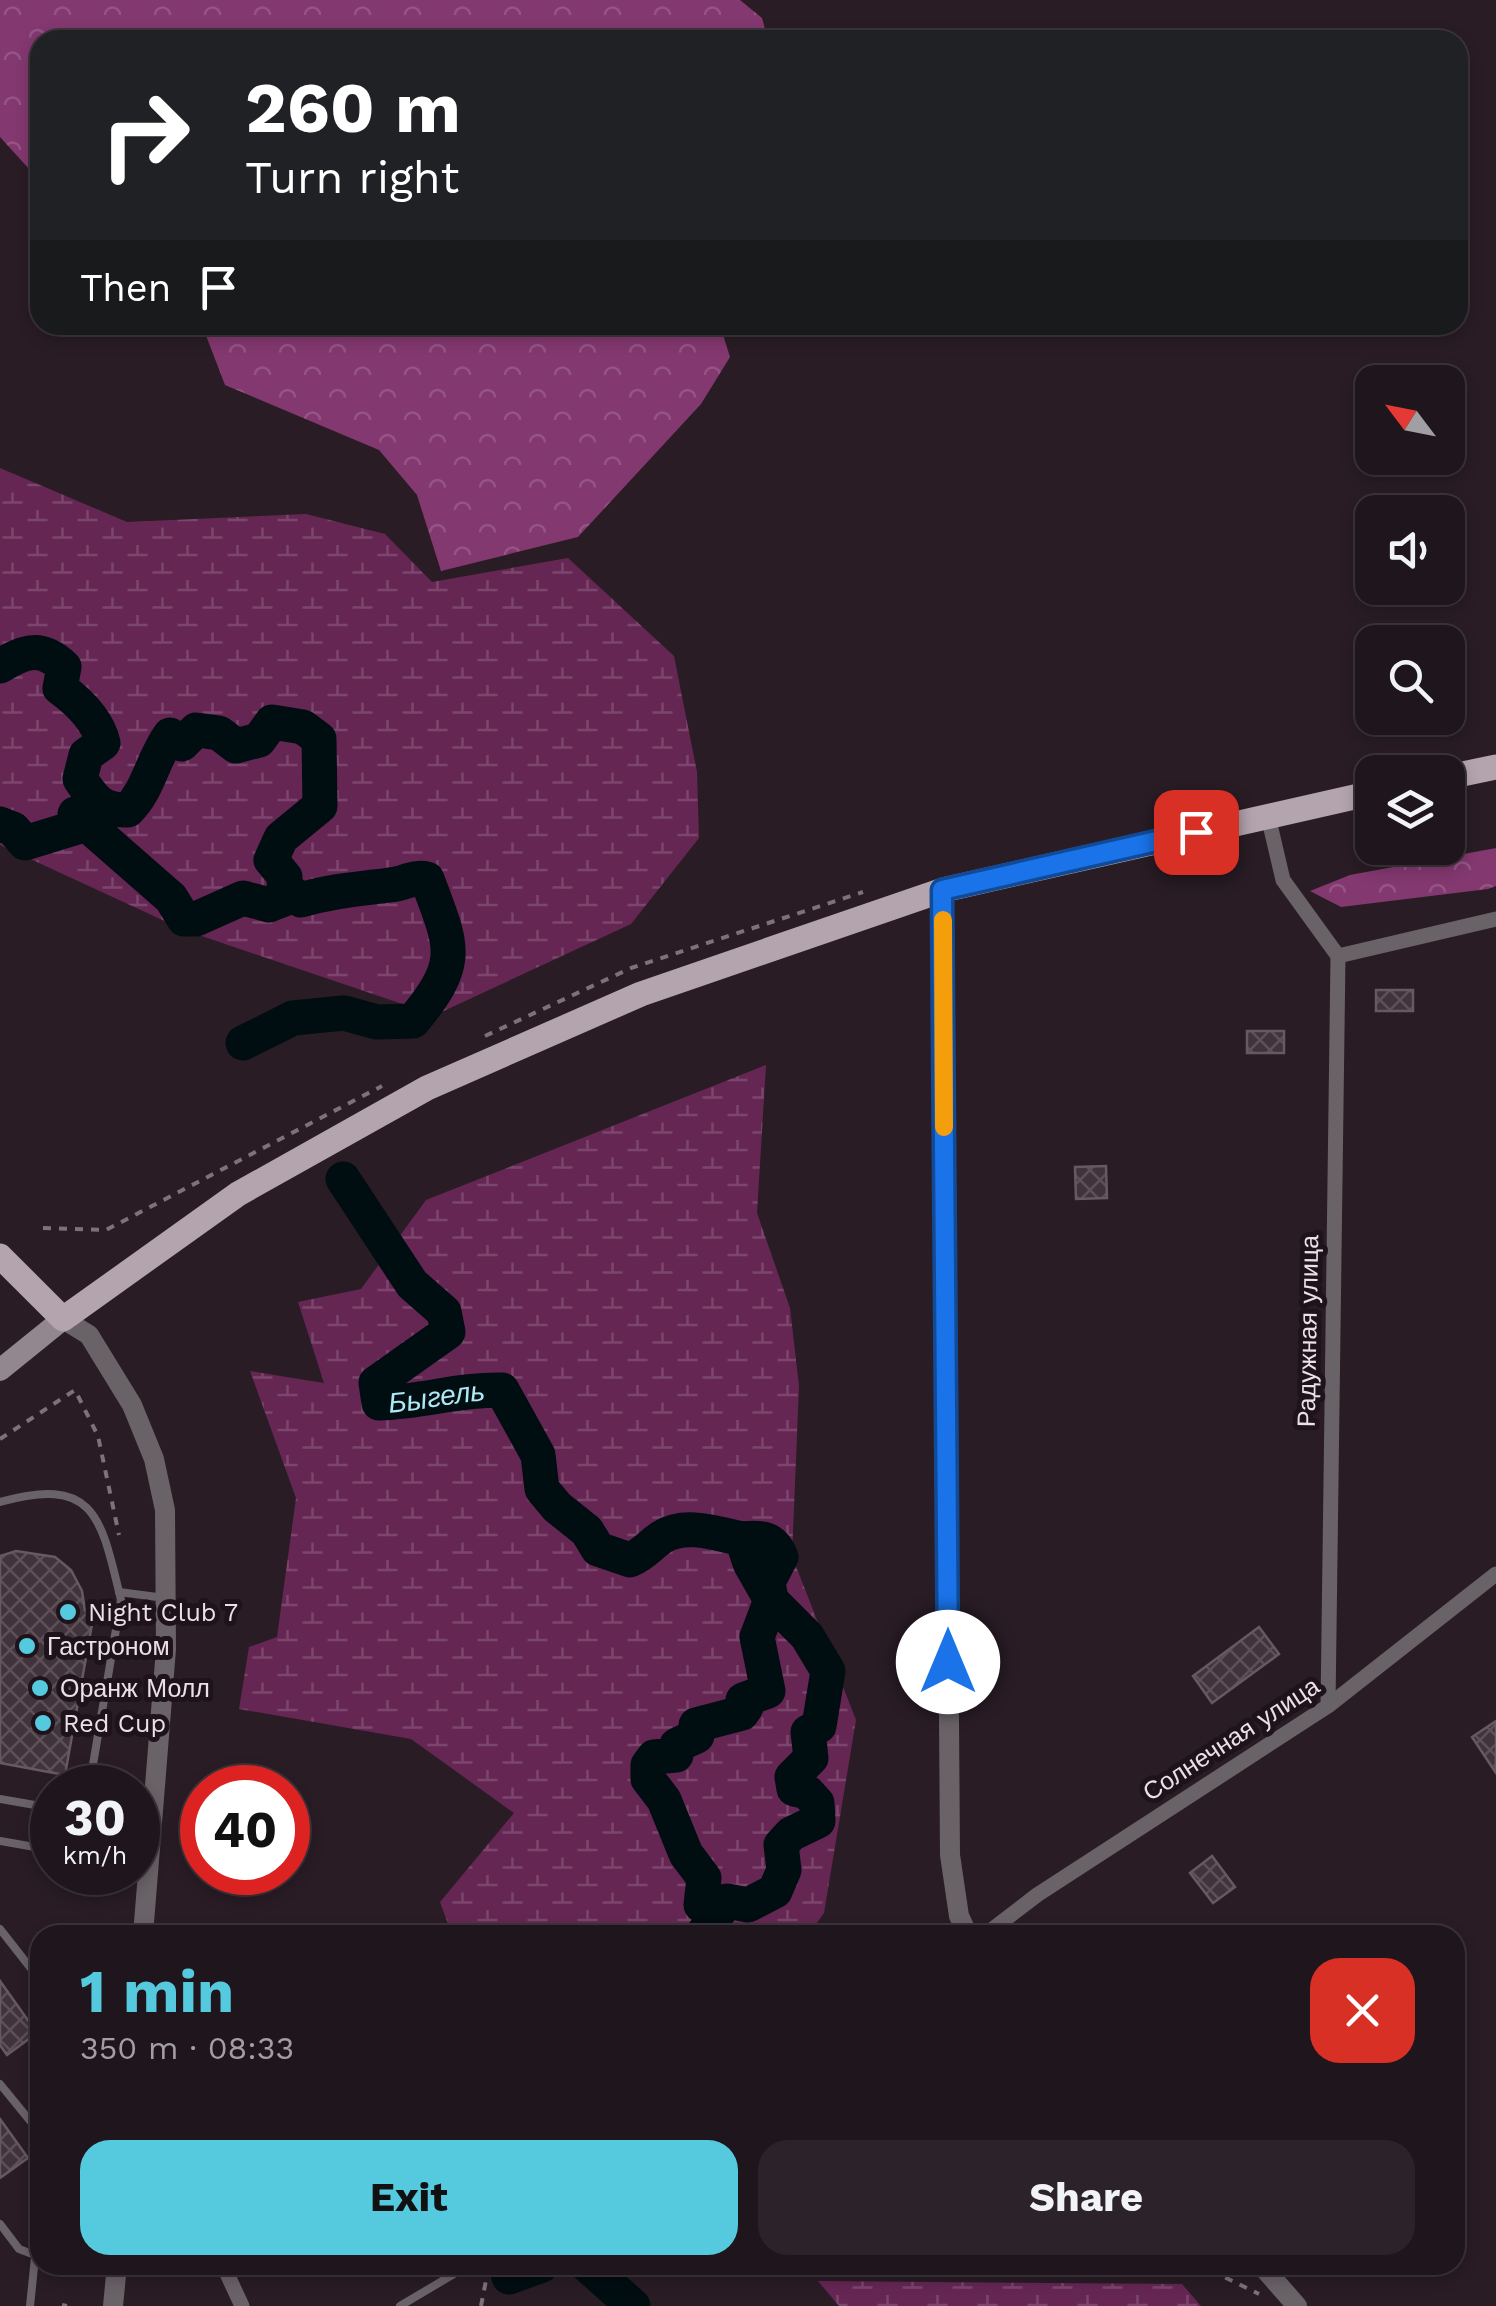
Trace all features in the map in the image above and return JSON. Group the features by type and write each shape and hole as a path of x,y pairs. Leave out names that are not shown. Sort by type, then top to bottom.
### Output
{"main road":[{"path":"1465,773 1496,766"},
{"path":"0,1370 63,1318 238,1194 427,1088 641,994 942,890 1355,797"},
{"path":"0,1256 63,1318"}],"street":[{"path":"1268,816 1283,880 1338,956 1496,919"},
{"path":"942,890 950,1855 963,1925"},
{"name":"Радужная улица","path":"1328,1706 1338,956"},
{"path":"63,1318 89,1335 132,1405 154,1458 165,1510 166,1649 153,1765"},
{"name":"Солнечная улица","path":"998,1925 1328,1706 1496,1574"},
{"path":"143,1895 143,1925"},
{"path":"114,2306 116,2275"},
{"path":"228,2275 242,2306"},
{"path":"1270,2275 1297,2306"}],"lane":[{"path":"0,1502 42,1490 84,1503 106,1546 120,1592 92,1765"},
{"path":"120,1592 166,1598"},
{"path":"0,1799 30,1804"},
{"path":"0,1841 30,1846"},
{"path":"0,1930 30,1968"},
{"path":"0,2084 30,2120"},
{"path":"0,2224 18,2250 30,2253"},
{"path":"30,2306 34,2275"},
{"path":"400,2306 452,2275"}],"path":[{"path":"44,1228 106,1230"},
{"path":"481,2306 487,2275"},
{"path":"1220,2275 1268,2298"}],"green space":[{"path":"0,0 740,0 762,18 765,30 30,30 30,170 0,137"},
{"path":"206,335 723,335 730,357 701,404 578,537 441,571 417,495 379,450 225,385"},
{"path":"0,468 127,522 306,514 385,534 432,582 568,558 674,656 697,772 699,838 631,924 435,1015 184,930 0,845"},
{"path":"1496,848 1496,886 1341,907 1310,891 1350,875 1404,865 1465,865 1465,854"},
{"path":"766,1065 757,1213 790,1308 799,1386 792,1556 856,1720 824,1913 815,1925 448,1925 440,1902 514,1813 411,1739 239,1709 249,1647 277,1637 296,1498 250,1371 324,1383 298,1302 361,1289 426,1200"},
{"path":"818,2281 1182,2284 1201,2306 839,2306"}],"building":[{"path":"1376,990 1413,990 1413,1011 1376,1011"},
{"path":"1247,1031 1284,1031 1284,1053 1247,1053"},
{"path":"1106,1166 1107,1198 1076,1199 1075,1167"},
{"name":"Оранж Молл","path":"16,1551 55,1557 71,1570 82,1591 85,1611 94,1613 67,1765 30,1765 30,1769 0,1763 0,1556"},
{"path":"1259,1627 1279,1654 1212,1703 1193,1676"},
{"path":"1496,1721 1496,1773 1472,1737"},
{"path":"1212,1856 1235,1887 1213,1903 1190,1873"},
{"path":"0,1981 30,2023 30,2038 7,2055 0,2045"},
{"path":"0,2119 28,2158 0,2178"}],"waterway":[{"name":"Быгель","path":"0,666 17,657 40,653 64,667 60,688 87,712 103,743 86,755 80,779 94,798 112,809 128,810 135,802 170,735 182,744 196,730 219,733 236,746 259,740 272,722 303,727 319,739 320,806 281,838 271,860 285,877 284,887 301,900 427,879 447,938 448,953 440,983 413,1021 377,1022 344,1013 293,1018 243,1043"},
{"name":"Быгель","path":"75,814 171,898 184,919 196,919 243,898 269,905 292,896"},
{"name":"Быгель","path":"0,824 13,829 25,843 87,824"},
{"name":"Быгель","path":"343,1179 412,1284 444,1312 448,1332 376,1383 379,1403 502,1390 538,1455 542,1489 587,1531 598,1549 630,1560 662,1537 681,1530 702,1530 742,1539 750,1563 771,1600 807,1636 828,1671 819,1726 808,1732 811,1758 792,1777 794,1789 807,1792 817,1803 818,1821 791,1834 781,1845 784,1870 775,1891 748,1905 727,1901 709,1925"},
{"name":"Быгель","path":"715,1913 701,1905 704,1878 686,1854 664,1800 648,1779 648,1765 654,1757 676,1755 677,1745 697,1736 696,1725 742,1713 746,1707 743,1700 768,1691 757,1637 771,1600 768,1582 781,1557 766,1540 742,1539"},
{"name":"Быгель","path":"508,2275 514,2275"},
{"name":"Быгель","path":"598,2275 633,2306"}],"slow traffic":[{"path":"943,920 944,1127"}],"place":[{"name":"Night Club 7","path":"68,1612"},
{"name":"Гастроном","path":"27,1646"},
{"name":"Оранж Молл","path":"40,1688"},
{"name":"Red Cup","path":"43,1723"}],"route":[{"path":"948,1662 942,890 1196,832"}]}
